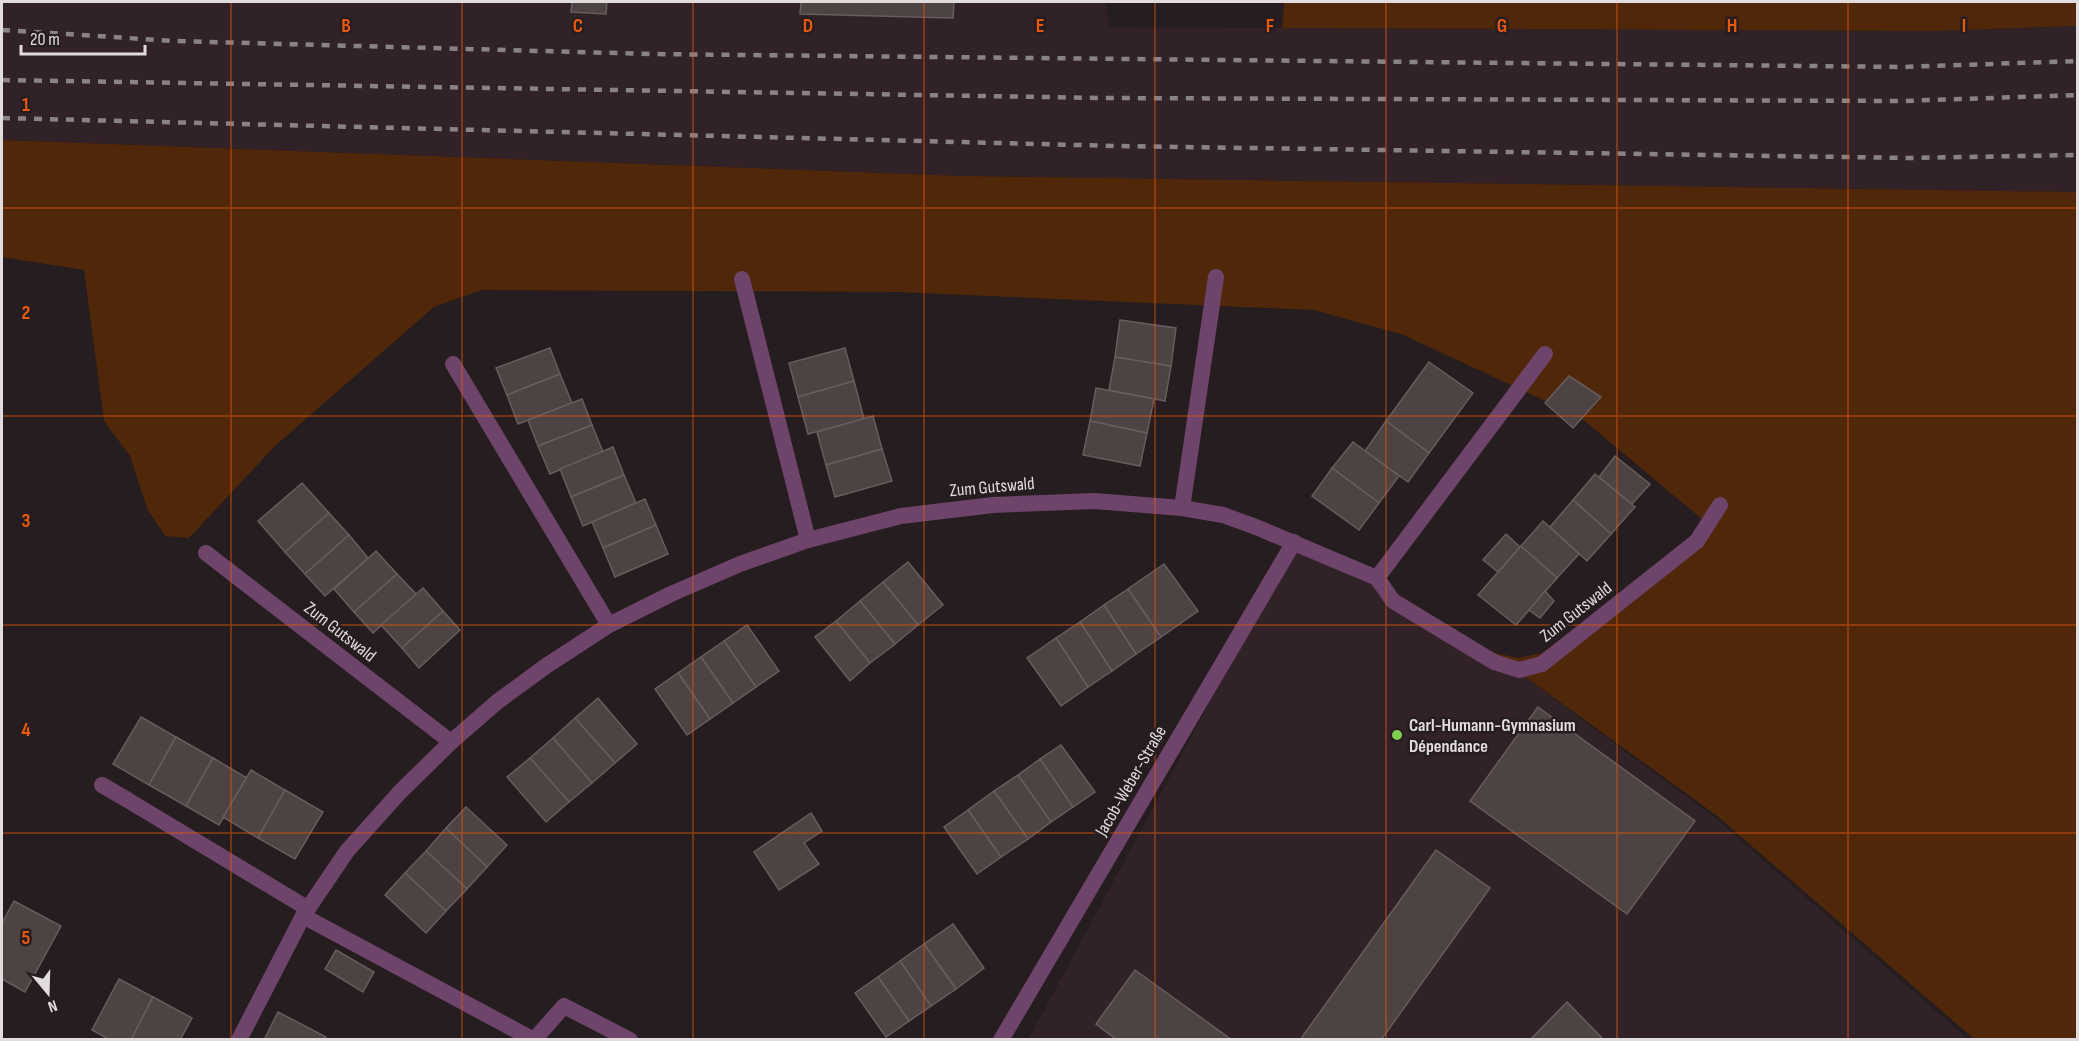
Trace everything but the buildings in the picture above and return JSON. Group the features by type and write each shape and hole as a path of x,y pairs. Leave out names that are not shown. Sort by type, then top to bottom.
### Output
{"street":[{"path":"1182,508 1216,277"},
{"path":"742,279 808,540"},
{"path":"1377,578 1545,354"},
{"path":"453,364 609,625"},
{"name":"Zum Gutswald","path":"239,1040 305,912 347,852 400,792 451,742 497,702 546,666 609,625 671,594 740,564 808,540 901,516 993,505 1094,501 1182,508 1223,516 1294,542 1377,578 1394,601 1494,662 1519,670 1542,664 1697,541 1720,505"},
{"name":"Jacob-Weber-Straße","path":"1001,1040 1294,542"},
{"name":"Zum Gutswald","path":"206,553 451,742"},
{"path":"102,785 305,912 534,1040 564,1006 630,1040"}],"shaded area":[{"path":"2,2 1106,2 1109,27 1933,31 2077,26 2077,192 962,176 2,140"},
{"path":"1284,2 2077,2 2078,26 1933,31 1282,28"},
{"path":"2,140 962,176 2077,192 2077,1039 1974,1039 1716,815 1491,652 1518,658 1542,653 1720,519 1709,525 1580,417 1401,334 1314,310 897,292 481,290 434,307 275,446 189,538 165,536 147,508 130,456 104,421 84,270 2,257"},
{"name":"Carl-Humann-Gymnasium Dépendance","path":"1295,544 1376,579 1491,652 1714,817 1968,1039 1028,1040"}],"railway":[{"path":"2,30 175,41 651,54 1902,67 2078,61"},
{"path":"2,80 1104,98 1903,101 2078,95"},
{"path":"2,118 1118,146 1908,158 2078,155"}],"place":[{"name":"Carl-Humann-Gymnasium Dépendance","path":"1397,735"}]}
